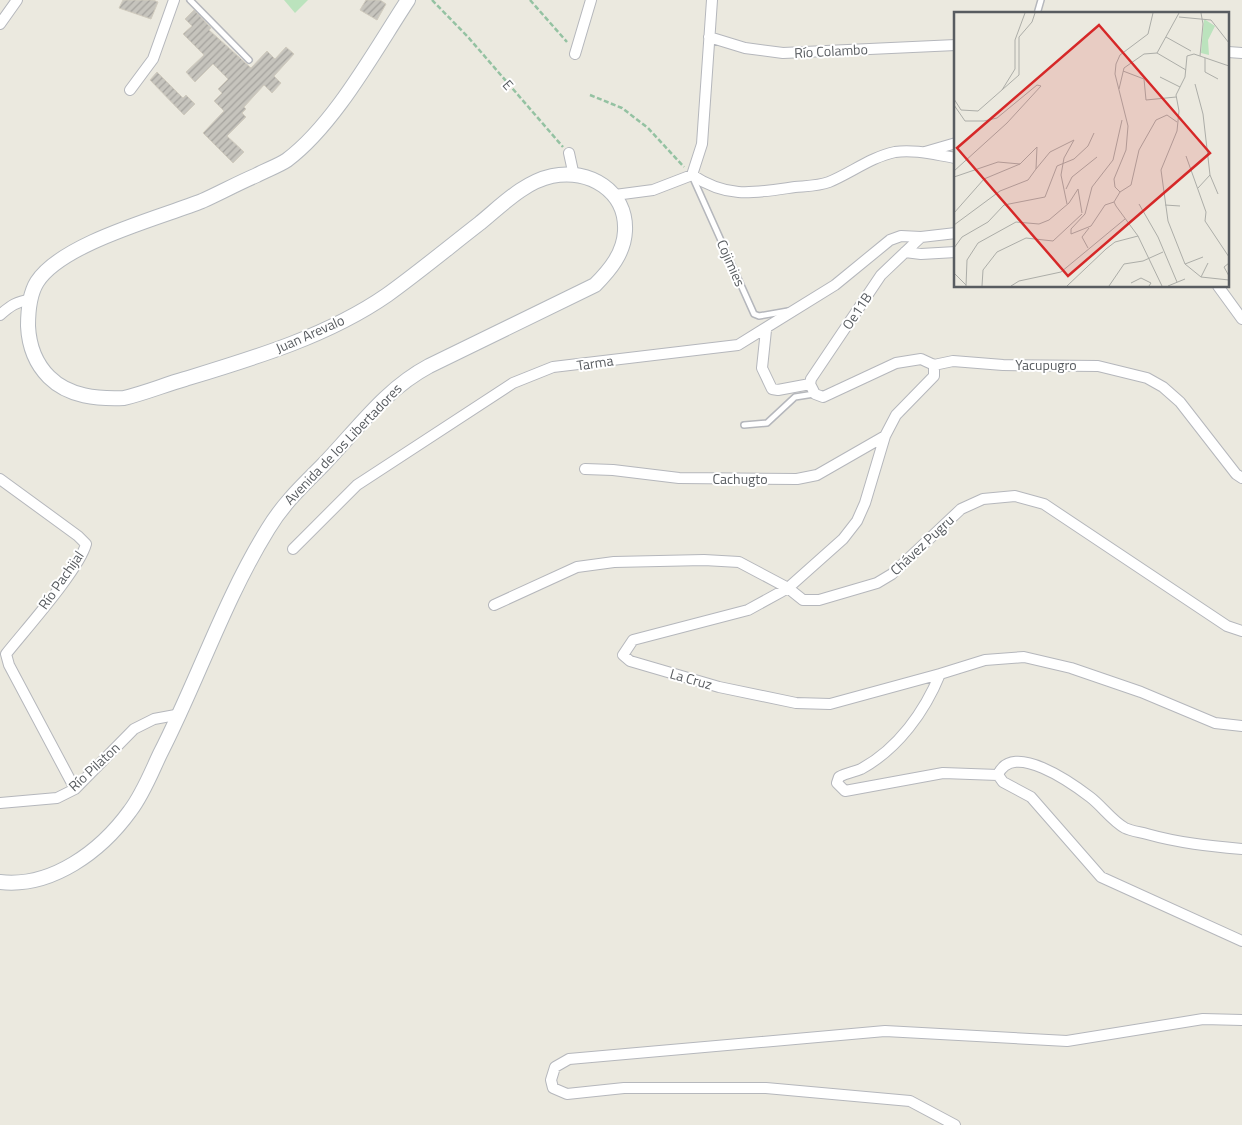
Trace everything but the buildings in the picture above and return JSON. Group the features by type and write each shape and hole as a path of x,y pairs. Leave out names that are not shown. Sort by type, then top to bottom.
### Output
{"street":[{"path":"0,24 17,0"},
{"path":"130,90 153,59 174,0"},
{"path":"0,315 12,304 20,300 30,300 37,282 43,274 82,247 203,200 287,160 318,130 336,107 408,0"},
{"path":"575,54 590,0"},
{"path":"692,176 702,144 712,0"},
{"name":"Río Colambo","path":"709,37 745,48 783,54 954,45"},
{"path":"922,152 954,144"},
{"path":"692,176 708,186 728,192 750,194 827,183 876,158 895,152 922,152 954,158"},
{"path":"569,153 574,176"},
{"name":"Juan Arevalo","path":"30,300 28,320 30,344 38,363 51,378 66,389 94,398 135,395 246,361 320,331 385,296 528,185 550,176 574,176 596,180 616,196"},
{"path":"616,196 653,190 692,176"},
{"name":"Avenida de los Libertadores","path":"0,882 20,884 49,876 84,857 103,841 131,810 181,714 231,594 266,531 293,493 322,466 376,405 406,379 442,359 595,285 614,264 623,243 626,230 624,215 616,196"},
{"name":"Tarma","path":"293,549 357,485 513,383 553,367 738,345 766,330 835,285 890,240 901,236 954,233"},
{"name":"Oe11B","path":"810,384 881,275 921,236"},
{"path":"905,252 920,254 954,252"},
{"path":"1219,288 1242,319"},
{"path":"766,330 762,368 772,388 778,390 810,384 814,394"},
{"name":"Yacupugro","path":"814,394 823,396 896,363 921,359 934,365 953,362 1003,365 1098,366 1147,378 1163,387 1180,402 1236,474 1242,478"},
{"path":"788,588 843,539 857,521 865,503 885,436 896,416 934,376 934,365"},
{"name":"Cachugto","path":"585,470 614,470 678,478 797,479 817,475 885,436"},
{"name":"Río Pachijal","path":"0,479 78,536 86,544 84,552 68,575 6,654 9,665 75,789"},
{"name":"Chávez Pugru","path":"494,605 577,567 614,562 739,562 788,588 803,600 819,600 877,583 892,574 961,509 982,499 1015,496 1044,504 1227,626 1242,631"},
{"name":"La Cruz","path":"788,588 748,610 633,640 623,655 630,661 719,687 796,703 830,704 940,674"},
{"path":"998,775 944,773 846,791 837,783 839,776 860,769 894,744 918,716 932,694 940,674 985,660 1024,657 1071,668 1141,692 1216,723 1242,726"},
{"name":"Río Pilaton","path":"0,803 57,798 75,789 134,729 154,719 181,714"},
{"path":"998,775 1000,770 1007,764 1028,763 1050,770 1091,797 1125,828 1178,843 1242,849"},
{"path":"998,775 1002,782 1031,797 1101,877 1242,941"},
{"path":"955,1125 910,1100 766,1088 624,1088 567,1094 553,1088 551,1080 555,1067 569,1059 885,1031 1067,1041 1203,1019 1242,1020"}],"lane":[{"path":"190,0 249,60"},
{"name":"Cojimies","path":"692,176 754,314 759,316 794,310"},
{"path":"744,426 767,423 795,397 814,394"}],"path":[{"name":"E","path":"432,0 468,37 569,153"},
{"path":"530,0 568,44"},
{"path":"590,95 622,108 648,128 692,176"}],"green space":[{"path":"284,0 308,0 295,13"}]}
